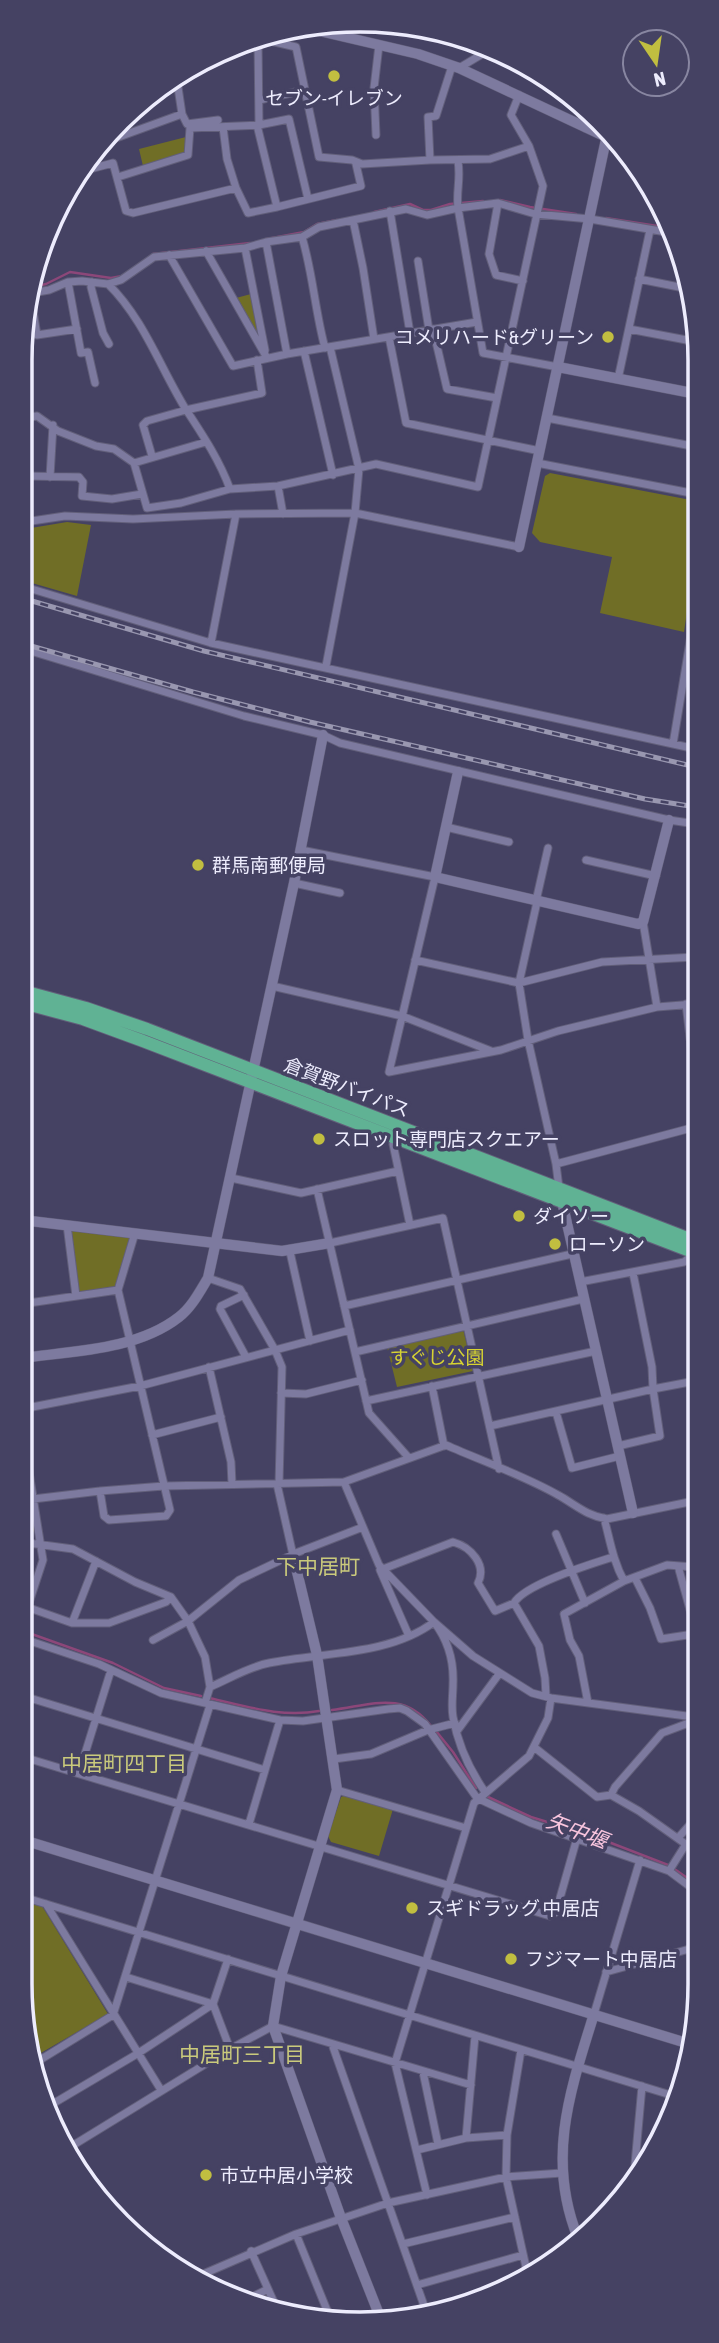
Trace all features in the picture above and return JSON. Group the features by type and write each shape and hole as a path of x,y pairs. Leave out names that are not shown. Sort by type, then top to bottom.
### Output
{"highway":[{"name":"倉賀野バイパス","path":"32,993 147,1029 395,1138 562,1203 688,1247"},
{"name":"倉賀野バイパス","path":"32,1005 83,1019 252,1077 559,1188 688,1246"}],"street":[{"path":"328,33 456,67 593,130"},
{"path":"275,43 296,47 319,157 352,160 356,163 458,161 491,159 529,146"},
{"path":"376,135 374,88 379,45"},
{"path":"260,47 258,125 277,207"},
{"path":"430,160 428,117 436,116 456,67 480,54"},
{"path":"178,86 182,114 187,124 258,125 289,119 308,199"},
{"path":"259,100 305,90"},
{"path":"32,417 37,416 58,431 80,440 114,449 134,463 147,508 181,503 230,489 278,486 376,464 478,487 543,186 529,146 511,115 519,95"},
{"path":"119,137 182,114"},
{"path":"582,119 585,128"},
{"path":"221,124 227,159 236,188 248,213 361,186 356,163"},
{"path":"118,177 188,155 190,128 221,124"},
{"path":"32,519 65,516 133,519 236,514 355,513 519,547 605,142"},
{"path":"458,161 461,182 457,195 458,208 483,353 688,392"},
{"path":"94,167 113,163 126,211 133,214 236,188"},
{"path":"499,203 489,254 496,275 523,281"},
{"path":"39,291 68,282 108,284 131,275 154,257 245,248 302,237 319,227 406,209 427,215 499,203 535,214 590,219 662,232"},
{"path":"390,211 410,333"},
{"path":"352,220 374,339"},
{"path":"618,379 650,230"},
{"path":"302,237 311,267 316,314 328,347 359,469 355,513 326,666"},
{"path":"266,242 286,354"},
{"path":"245,248 267,358"},
{"path":"206,251 267,358"},
{"path":"169,255 233,366 286,354 477,322"},
{"path":"418,261 431,330 447,388 497,398"},
{"path":"639,279 679,287"},
{"path":"68,282 81,353 88,352 95,383"},
{"path":"92,282 90,287 100,324 109,344"},
{"path":"108,284 123,299 222,467 230,489"},
{"path":"34,321 37,335 77,329"},
{"path":"629,329 687,340"},
{"path":"389,337 406,423 540,451"},
{"path":"304,351 333,475"},
{"path":"152,456 143,425 147,421 262,393 257,360"},
{"path":"547,418 688,445"},
{"path":"50,477 53,425"},
{"path":"134,463 205,442"},
{"path":"537,463 688,492"},
{"path":"32,476 79,477 83,482 82,496 112,499 142,495"},
{"path":"278,486 282,514"},
{"path":"211,643 236,514"},
{"path":"32,589 211,643 688,747"},
{"path":"32,651 244,716 323,735 340,743 688,823"},
{"path":"673,744 688,653"},
{"path":"32,1357 100,1347 142,1337 180,1317 208,1278 294,883 323,735"},
{"path":"458,772 389,1072 495,1051 657,1007 686,1004 688,1021"},
{"path":"657,1007 643,922 669,820"},
{"path":"446,827 509,842"},
{"path":"548,848 519,984 572,1254 633,1513"},
{"path":"300,850 643,922"},
{"path":"586,860 656,876"},
{"path":"294,883 340,893"},
{"path":"415,960 519,984 602,962 688,957"},
{"path":"272,986 402,1016 495,1051"},
{"path":"556,1164 688,1128"},
{"path":"395,1138 393,1144 410,1225"},
{"path":"231,1178 301,1193 398,1171"},
{"path":"317,1189 369,1413 410,1458"},
{"path":"32,1221 290,1252 443,1218 499,1469"},
{"path":"67,1225 76,1296"},
{"path":"100,1491 104,1516 109,1520 166,1516 170,1510 118,1290 135,1233"},
{"path":"290,1252 310,1340"},
{"path":"344,1306 572,1254"},
{"path":"580,1282 633,1273 688,1259"},
{"path":"555,1412 572,1468 660,1436 652,1367 633,1273"},
{"path":"208,1278 234,1286 244,1295 282,1367 278,1484 317,1655 337,1790 281,1976 273,2026 341,2218 378,2311"},
{"path":"32,1303 118,1290"},
{"path":"244,1295 220,1309 246,1357"},
{"path":"355,1352 583,1298"},
{"path":"32,1407 140,1386 350,1330"},
{"path":"366,1401 596,1351"},
{"path":"209,1367 231,1462 232,1484"},
{"path":"281,1393 306,1394 362,1381"},
{"path":"490,1426 688,1382"},
{"path":"432,1386 444,1446"},
{"path":"152,1435 221,1417"},
{"path":"33,1499 164,1486 344,1482 444,1446 557,1494 583,1512 604,1518 688,1502"},
{"path":"344,1482 410,1636"},
{"path":"32,1492 43,1560 32,1587"},
{"path":"604,1518 613,1557 624,1581"},
{"path":"153,1640 188,1621 239,1580 363,1527"},
{"path":"556,1534 585,1602"},
{"path":"381,1567 453,1542 460,1544 473,1554 481,1566 483,1574 478,1583 495,1611 572,1570 613,1557"},
{"path":"32,1544 73,1549 171,1597 188,1621 205,1657 210,1687 181,1803 113,2015 41,2059"},
{"path":"72,1623 96,1561"},
{"path":"587,1703 579,1656 570,1640 564,1614 624,1581 667,1565 688,1567"},
{"path":"678,1566 688,1602"},
{"path":"381,1567 434,1622 473,1656 532,1693 688,1718"},
{"path":"635,1578 661,1639 688,1635"},
{"path":"32,1609 72,1623 109,1623 166,1602 171,1597"},
{"path":"427,2195 395,2063 477,1798 520,1764 534,1747 548,1718 549,1697 539,1646 514,1603"},
{"path":"210,1687 257,1665 369,1648 410,1636 434,1622"},
{"path":"434,1622 449,1649 456,1727 468,1766 485,1793"},
{"path":"32,1643 99,1664 161,1693 280,1720 303,1721 400,1708 416,1716 428,1730 477,1798 531,1822 669,1871 688,1885"},
{"path":"79,1773 111,1670"},
{"path":"334,1759 371,1754 428,1730 456,1727 499,1674"},
{"path":"32,1699 265,1770"},
{"path":"249,1824 280,1720"},
{"path":"611,1795 662,1733 688,1722"},
{"path":"534,1747 597,1797 611,1795 686,1844 669,1871"},
{"path":"32,1759 547,1915 553,1915 578,1838"},
{"path":"337,1790 466,1828"},
{"path":"678,1838 688,1827"},
{"path":"32,1843 682,2042"},
{"path":"575,2230 567,2206 562,2173 566,2106 640,1860"},
{"path":"32,1900 668,2093"},
{"path":"45,1904 161,2090"},
{"path":"606,1972 688,1949"},
{"path":"54,2103 213,2004 228,1959"},
{"path":"126,1977 213,2004"},
{"path":"213,2004 230,2049"},
{"path":"73,2145 161,2090 273,2026 471,2085"},
{"path":"466,2138 475,2036"},
{"path":"332,2044 424,2305"},
{"path":"521,2050 506,2135 506,2177 526,2267"},
{"path":"423,2072 438,2144"},
{"path":"635,2161 642,2086"},
{"path":"417,2150 466,2138 506,2135"},
{"path":"204,2273 296,2234 388,2203 506,2177 562,2173"},
{"path":"403,2244 515,2217"},
{"path":"296,2234 327,2310"},
{"path":"251,2251 273,2299"},
{"path":"417,2285 523,2255"},
{"path":"257,2295 268,2289"}],"green space":[{"path":"186,137 184,154 143,166 139,149"},
{"path":"251,294 262,345 236,298"},
{"path":"550,473 688,499 688,605 684,632 600,613 612,557 540,542 532,533 545,476"},
{"path":"67,522 91,525 77,596 32,583 32,528"},
{"path":"67,1224 135,1233 118,1290 76,1296"},
{"name":"すぐじ公園","path":"463,1329 473,1371 397,1387 387,1347"},
{"path":"346,1795 393,1809 379,1856 331,1842 328,1836 341,1797"},
{"path":"32,1903 42,1906 108,2014 40,2054 32,2005"}],"waterway":[{"path":"500,200 576,214"},
{"path":"374,212 410,204 423,210 431,210 450,204 483,201"},
{"path":"606,218 660,226"},
{"path":"267,239 304,232 317,224 337,220"},
{"path":"153,254 250,243"},
{"path":"41,285 70,272 111,278 122,276"},
{"name":"矢中堰","path":"32,1634 113,1663 164,1688 201,1696"},
{"name":"矢中堰","path":"209,1698 277,1712 319,1711"},
{"name":"矢中堰","path":"332,1710 374,1703 398,1704 420,1715 431,1726"},
{"name":"矢中堰","path":"436,1731 476,1788"},
{"name":"矢中堰","path":"486,1796 531,1817 593,1836 668,1865"},
{"name":"矢中堰","path":"673,1868 688,1878"}],"railway":[{"path":"32,601 204,651 688,765"},
{"path":"32,646 310,722 645,799 688,806"}],"place":[{"name":"セブン-イレブン","path":"334,76"},
{"name":"コメリハード&グリーン","path":"608,337"},
{"name":"群馬南郵便局","path":"198,865"},
{"name":"スロット専門店スクエアー","path":"319,1139"},
{"name":"ダイソー","path":"519,1216"},
{"name":"ローソン","path":"555,1244"},
{"name":"スギドラッグ 中居店","path":"412,1908"},
{"name":"フジマート中居店","path":"511,1959"},
{"name":"市立中居小学校","path":"206,2175"}],"district":[{"name":"下中居町","path":"318,1567"},
{"name":"中居町四丁目","path":"124,1764"},
{"name":"中居町三丁目","path":"242,2055"}]}
